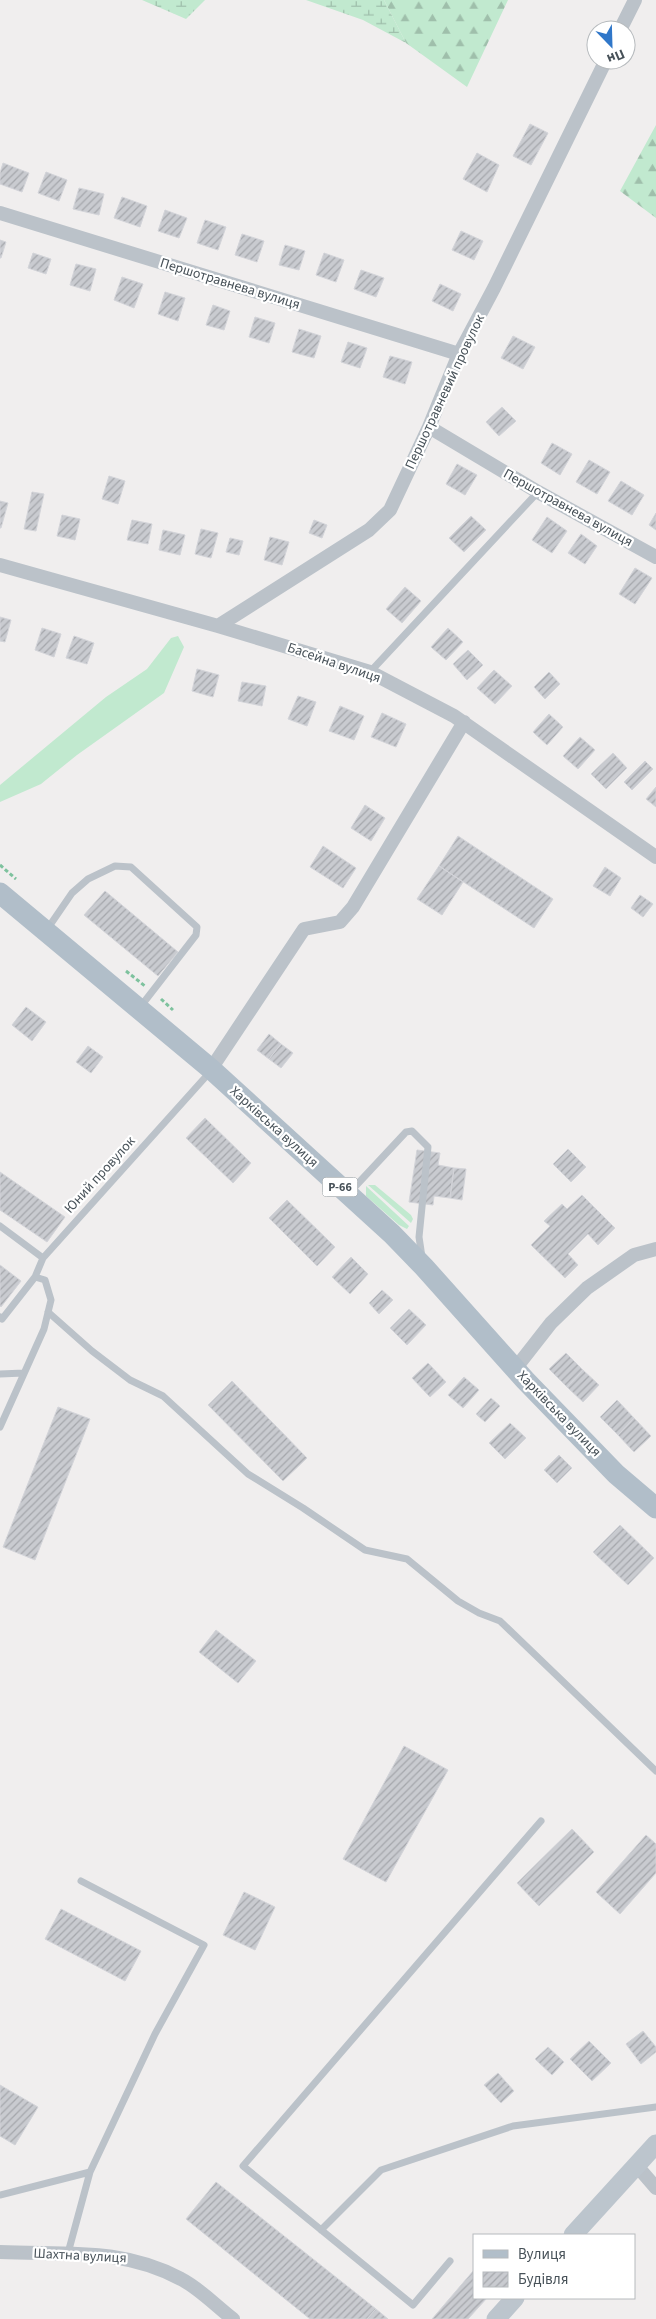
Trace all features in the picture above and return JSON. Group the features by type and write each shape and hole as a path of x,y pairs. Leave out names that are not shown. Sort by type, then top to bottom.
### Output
{"main road":[{"name":"Харківська вулиця","path":"0,893 212,1070 348,1195 424,1267 515,1369 616,1474 656,1508"}],"street":[{"path":"625,20 635,0"},
{"name":"Першотравневий провулок","path":"218,626 369,530 390,510 429,427 459,354 494,288 601,70"},
{"name":"Першотравнева вулиця","path":"0,213 459,354"},
{"name":"Першотравнева вулиця","path":"429,427 538,492 656,557"},
{"name":"Басейна вулиця","path":"0,565 218,626 370,672 464,722 656,857"},
{"path":"212,1070 304,929 340,922 353,907 464,722"},
{"path":"515,1369 551,1323 587,1288 634,1255 656,1249"},
{"path":"574,2234 656,2144"},
{"path":"636,2166 656,2188"},
{"name":"Шахтна вулиця","path":"0,2252 68,2253 132,2259 158,2268 183,2280 233,2319"},
{"path":"496,2319 514,2299"}],"lane":[{"path":"370,672 538,492"},
{"path":"46,931 72,893 88,879 115,866 130,867 197,928 196,934 139,1009"},
{"name":"Юний провулок","path":"0,1317 2,1319 35,1277 43,1258 212,1070"},
{"path":"348,1195 406,1132 412,1130 428,1147 419,1237 424,1267"},
{"path":"0,1226 43,1258"},
{"path":"0,1428 44,1329 51,1300 45,1280 35,1277"},
{"path":"48,1312 92,1351 130,1380 163,1396 248,1474 365,1550 407,1559 458,1601 500,1621 656,1771"},
{"path":"0,1374 24,1373"},
{"path":"450,2261 413,2305 243,2166 541,1821"},
{"path":"68,2253 90,2172 154,2034 204,1945 81,1881"},
{"path":"321,2230 381,2170 513,2126 656,2107"},
{"path":"0,2194 90,2172"}],"green space":[{"path":"142,0 205,0 186,19"},
{"path":"306,0 384,0 406,43 363,20"},
{"path":"384,0 508,0 467,87 406,43"},
{"path":"656,125 656,218 620,191"},
{"path":"178,636 184,647 164,693 77,755 41,784 0,802 0,785 106,697 147,669 171,638"},
{"path":"368,1185 375,1185 411,1215 413,1219 411,1223"},
{"path":"366,1186 409,1226 407,1229 399,1225 366,1196"}],"building":[{"path":"530,124 548,133 531,165 513,156"},
{"path":"477,153 499,165 487,192 463,179"},
{"path":"3,163 29,173 22,192 0,184 0,173"},
{"path":"46,172 67,180 59,201 38,193"},
{"path":"79,188 104,194 99,215 73,209"},
{"path":"122,197 147,206 140,227 114,218"},
{"path":"165,210 187,218 179,238 158,231"},
{"path":"205,220 226,227 218,250 197,243"},
{"path":"461,231 483,241 474,260 452,250"},
{"path":"242,234 264,241 257,262 235,255"},
{"path":"0,240 6,242 1,258 0,258"},
{"path":"285,245 305,251 299,270 279,265"},
{"path":"33,253 51,259 46,274 28,268"},
{"path":"324,253 344,260 336,282 316,275"},
{"path":"76,264 96,269 90,291 70,285"},
{"path":"361,270 384,278 376,297 354,289"},
{"path":"122,277 143,284 134,308 114,300"},
{"path":"440,284 461,294 453,311 432,301"},
{"path":"165,292 185,298 178,321 158,314"},
{"path":"213,305 230,311 224,330 206,325"},
{"path":"255,317 275,323 269,343 249,337"},
{"path":"299,329 321,336 314,358 292,352"},
{"path":"513,336 535,347 523,369 501,358"},
{"path":"348,342 367,348 360,368 341,362"},
{"path":"390,356 412,362 405,384 383,377"},
{"path":"502,407 516,421 499,436 486,422"},
{"path":"552,443 572,454 560,475 541,463"},
{"path":"589,460 610,472 597,494 576,482"},
{"path":"457,464 477,475 465,495 446,484"},
{"path":"109,476 125,481 118,504 102,499"},
{"path":"621,481 644,495 632,515 608,501"},
{"path":"32,492 44,494 36,531 24,529"},
{"path":"0,501 8,503 1,528 0,528"},
{"path":"656,513 656,530 649,525"},
{"path":"62,515 80,519 75,540 57,536"},
{"path":"471,516 486,530 464,552 449,538"},
{"path":"547,517 567,531 552,553 532,540"},
{"path":"132,520 152,524 148,544 127,540"},
{"path":"314,520 327,525 322,538 309,533"},
{"path":"201,529 218,533 211,558 195,554"},
{"path":"163,530 185,535 180,555 159,550"},
{"path":"581,534 597,546 585,564 568,553"},
{"path":"270,537 289,542 282,565 264,560"},
{"path":"230,538 243,541 239,555 226,552"},
{"path":"635,568 652,578 635,604 619,594"},
{"path":"405,587 421,601 402,623 386,609"},
{"path":"0,617 11,620 5,642 0,641"},
{"path":"42,628 61,634 54,657 35,650"},
{"path":"448,628 463,642 446,660 431,647"},
{"path":"74,636 94,643 87,664 66,658"},
{"path":"468,650 483,665 467,680 453,664"},
{"path":"197,669 219,675 213,697 192,691"},
{"path":"494,670 512,686 495,704 477,688"},
{"path":"549,672 560,684 545,699 534,687"},
{"path":"242,682 266,686 262,706 238,701"},
{"path":"298,696 316,702 307,726 288,719"},
{"path":"340,706 364,716 354,740 329,731"},
{"path":"382,713 406,724 396,747 371,737"},
{"path":"549,714 563,727 547,745 533,732"},
{"path":"580,737 595,750 578,769 563,756"},
{"path":"613,753 627,768 606,789 591,774"},
{"path":"645,761 653,769 632,790 624,782"},
{"path":"656,787 656,807 646,799"},
{"path":"365,805 385,818 371,841 351,828"},
{"path":"458,836 553,899 534,928 439,866"},
{"path":"323,846 356,868 343,888 310,867"},
{"path":"439,866 463,882 442,915 417,899"},
{"path":"605,867 621,878 610,896 593,886"},
{"path":"105,891 178,952 158,976 84,915"},
{"path":"640,895 653,904 643,917 631,908"},
{"path":"26,1007 46,1022 32,1041 12,1025"},
{"path":"269,1034 281,1044 269,1059 257,1050"},
{"path":"281,1044 293,1053 281,1068 269,1059"},
{"path":"88,1046 103,1057 91,1073 76,1062"},
{"path":"205,1118 251,1163 233,1183 186,1138"},
{"path":"568,1149 586,1167 571,1182 553,1164"},
{"path":"417,1150 440,1153 438,1165 454,1168 450,1198 434,1196 433,1205 409,1202"},
{"path":"454,1168 466,1169 462,1200 450,1198"},
{"path":"0,1172 65,1217 47,1242 0,1210"},
{"path":"582,1195 615,1228 598,1245 588,1234 568,1254 578,1265 565,1278 531,1245 550,1226 544,1221 562,1204 567,1209"},
{"path":"287,1200 335,1247 317,1266 269,1218"},
{"path":"351,1257 368,1274 350,1294 332,1277"},
{"path":"0,1265 21,1281 1,1307 0,1306"},
{"path":"382,1290 393,1300 379,1314 369,1303"},
{"path":"409,1309 426,1325 407,1345 390,1328"},
{"path":"566,1353 583,1370 567,1387 549,1369"},
{"path":"428,1363 446,1382 430,1397 412,1378"},
{"path":"583,1370 599,1385 583,1402 567,1387"},
{"path":"464,1377 479,1390 463,1408 448,1395"},
{"path":"232,1381 307,1458 283,1481 208,1405"},
{"path":"491,1398 500,1406 485,1422 476,1414"},
{"path":"617,1400 634,1418 618,1435 600,1417"},
{"path":"58,1407 90,1419 35,1560 3,1547"},
{"path":"634,1418 651,1436 634,1452 618,1435"},
{"path":"510,1423 526,1438 505,1459 489,1443"},
{"path":"559,1455 572,1468 557,1483 544,1470"},
{"path":"620,1525 654,1558 628,1585 593,1552"},
{"path":"216,1630 256,1661 238,1683 199,1652"},
{"path":"404,1746 448,1770 386,1882 343,1859"},
{"path":"572,1829 594,1852 539,1906 517,1883"},
{"path":"646,1835 656,1844 656,1873 620,1914 596,1892"},
{"path":"244,1892 275,1907 255,1950 223,1935"},
{"path":"61,1909 141,1951 125,1981 45,1939"},
{"path":"643,2031 656,2047 656,2052 641,2064 626,2044"},
{"path":"589,2041 611,2063 592,2081 570,2059"},
{"path":"548,2047 564,2062 552,2075 535,2059"},
{"path":"498,2073 514,2091 501,2103 484,2085"},
{"path":"0,2085 38,2107 15,2145 0,2136"},
{"path":"216,2182 376,2309 367,2319 310,2319 186,2219"},
{"path":"473,2271 473,2299 486,2299 468,2319 432,2319"},
{"path":"376,2309 388,2319 367,2319"}]}
